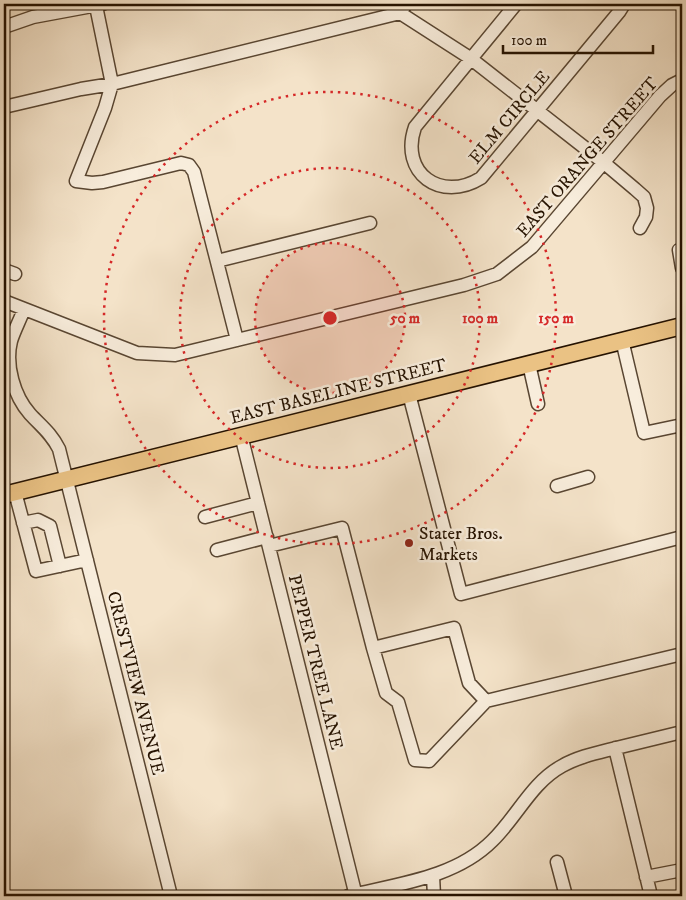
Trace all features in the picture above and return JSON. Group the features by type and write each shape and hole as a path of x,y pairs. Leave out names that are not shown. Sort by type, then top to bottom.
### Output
{"main road":[{"name":"EAST BASELINE STREET","path":"9,494 682,326"}],"street":[{"name":"ELM CIRCLE","path":"516,4 415,127 411,141 412,157 415,166 427,180 436,185 453,188 469,184 481,178 624,4"},
{"path":"4,27 33,17 100,5 112,84 105,108 76,181 103,182 181,163 189,165 194,172 237,340"},
{"path":"4,107 81,89 112,84 401,7 537,110 644,197 647,208 643,222"},
{"name":"EAST ORANGE STREET","path":"4,301 137,353 175,355 464,286 497,274 532,248 660,96 672,85 682,80"},
{"path":"217,261 370,223"},
{"path":"682,249 679,250 682,268"},
{"name":"CRESTVIEW AVENUE","path":"24,309 11,342 11,368 16,392 29,412 52,436 59,449 171,896"},
{"path":"622,340 644,433 682,425"},
{"path":"529,364 538,404"},
{"path":"409,394 461,594 682,537"},
{"name":"PEPPER TREE LANE","path":"241,436 353,896"},
{"path":"557,486 588,477"},
{"path":"9,494 23,523 36,571 87,560"},
{"path":"205,517 258,503"},
{"path":"23,523 38,520 50,526 60,566"},
{"path":"217,550 342,528 386,693 398,702 415,760 429,761 486,701 682,654"},
{"path":"373,648 454,628 469,683 486,701"},
{"path":"353,896 433,876 461,863 492,841 526,798 542,781 560,767 580,758 682,732"},
{"path":"615,748 651,896"},
{"path":"557,862 566,896"},
{"path":"646,877 682,870"},
{"path":"433,876 434,896"}],"place":[{"name":"Stater Bros. Markets","path":"409,543"}]}
